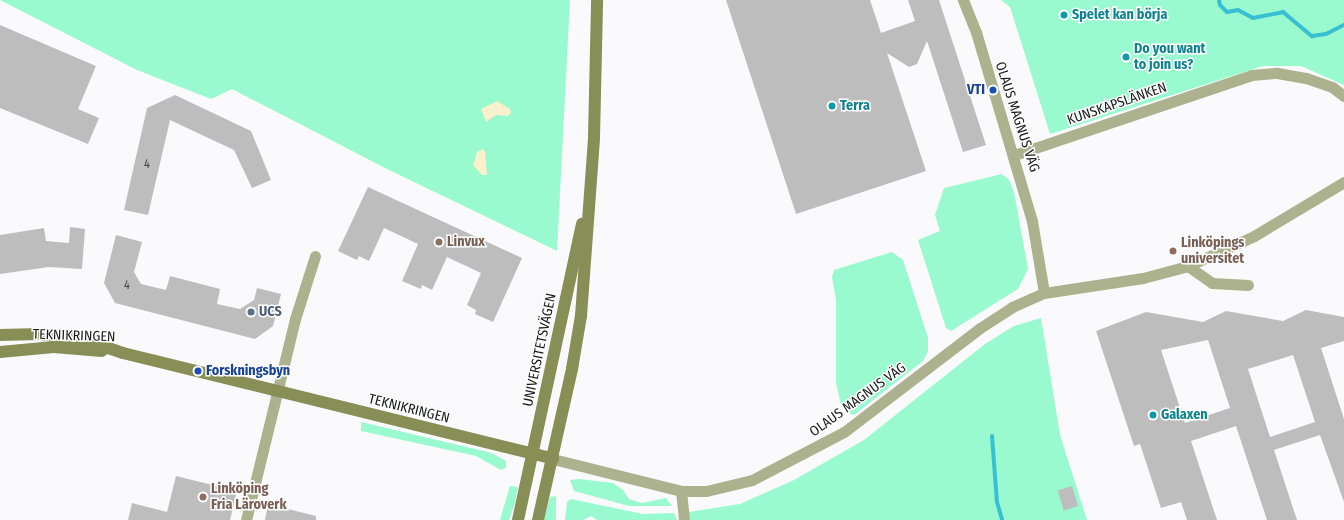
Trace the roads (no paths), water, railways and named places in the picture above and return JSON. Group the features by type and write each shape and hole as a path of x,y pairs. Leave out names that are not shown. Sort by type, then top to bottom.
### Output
{"main road":[{"name":"UNIVERSITETSVÄGEN","path":"538,520 553,459 581,316 597,71 597,0"},
{"name":"UNIVERSITETSVÄGEN","path":"518,520 590,185"},
{"name":"TEKNIKRINGEN","path":"0,335 63,336 85,340 123,353 532,454"},
{"name":"TEKNIKRINGEN","path":"0,352 54,347 123,353"},
{"name":"OLAUS MAGNUS VÄG","path":"532,454 553,459"}],"street":[{"name":"OLAUS MAGNUS VÄG","path":"963,0 1014,155 1032,221 1044,293"},
{"name":"KUNSKAPSLÄNKEN","path":"1014,155 1252,75 1277,73 1306,78 1332,87 1344,96"},
{"name":"OLAUS MAGNUS VÄG","path":"553,459 681,491 729,487 752,480 813,451 844,432 980,328 1012,307 1044,293 1143,278 1188,266 1254,236 1344,182"},
{"path":"246,520 278,391 315,256"},
{"path":"1188,266 1212,283 1248,285"},
{"path":"681,491 684,520"}],"waterway":[{"path":"1219,0 1220,5 1227,12 1238,10 1253,18 1283,12 1312,36 1326,34 1344,25"},
{"path":"992,436 997,502 1002,520"}],"place":[{"name":"Spelet kan börja","path":"1064,15"},
{"name":"Do you want to join us?","path":"1126,57"},
{"name":"VTI","path":"993,90"},
{"name":"Terra","path":"832,106"},
{"name":"Linvux","path":"439,242"},
{"name":"Linköpings universitet","path":"1173,251"},
{"name":"UCS","path":"251,312"},
{"name":"Forskningsbyn","path":"198,371"},
{"name":"Galaxen","path":"1153,415"},
{"name":"Linköping Fria Läroverk","path":"203,497"}]}
